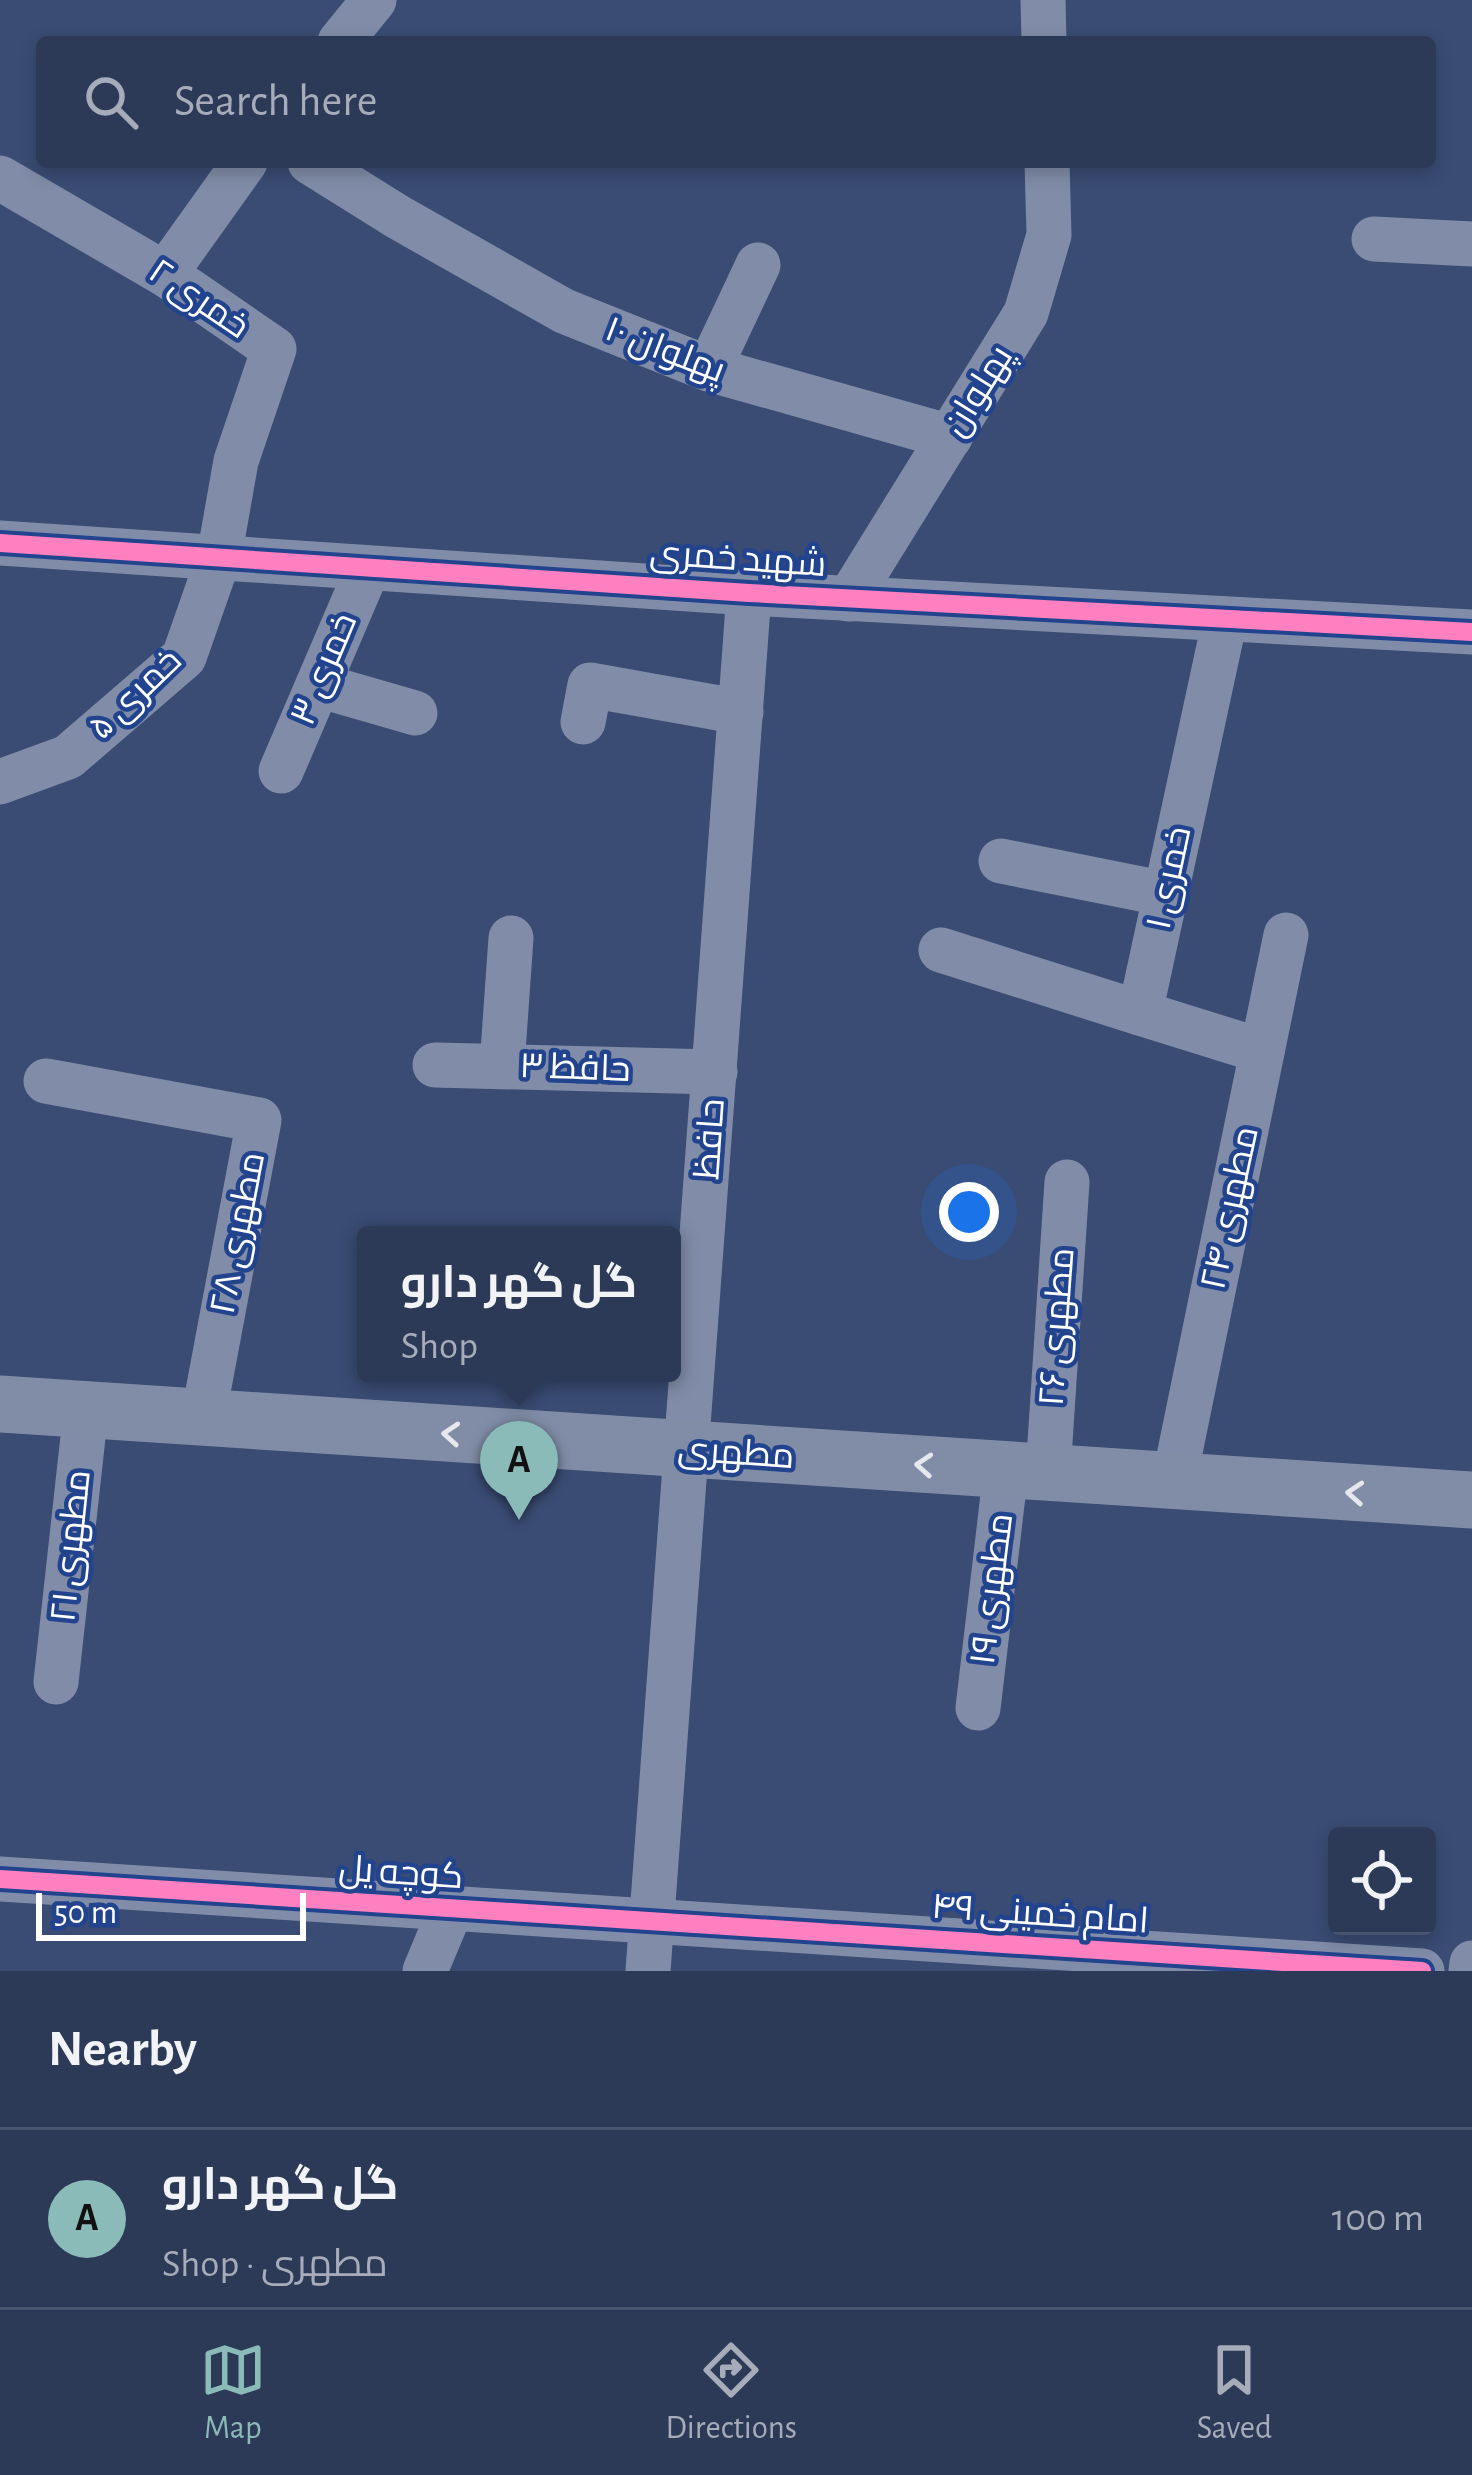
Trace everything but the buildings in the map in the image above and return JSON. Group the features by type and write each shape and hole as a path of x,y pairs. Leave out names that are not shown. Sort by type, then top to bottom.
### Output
{"main road":[{"name":"مطهری","path":"0,1404 1472,1500"}],"street":[{"path":"345,36 374,0"},
{"path":"1043,0 1044,36"},
{"path":"165,274 241,168"},
{"name":"پهلوان ۱۰","path":"320,168 564,311 709,369 950,436"},
{"name":"پهلوان","path":"849,599 1026,313 1048,235 1047,168"},
{"name":"خمری ۲","path":"0,178 165,274 274,349 236,461 219,557"},
{"path":"1374,239 1472,244"},
{"path":"709,369 758,265"},
{"name":"شهید خمری","path":"0,543 749,593 1472,632"},
{"name":"خمری ۵","path":"0,782 68,757 184,657 219,557"},
{"name":"خمری ۳","path":"281,771 368,568"},
{"name":"حافظ","path":"648,1971 749,593"},
{"name":"خمری ۱","path":"1140,1013 1225,619"},
{"path":"318,685 415,712"},
{"path":"583,722 590,685 741,712"},
{"path":"1000,861 1166,894"},
{"name":"مطهری ۲۴","path":"1174,1481 1286,935"},
{"path":"502,1066 511,938"},
{"path":"941,950 1262,1052"},
{"name":"حافظ ۳","path":"435,1064 715,1072"},
{"name":"مطهری ۲۸","path":"46,1081 259,1120 203,1418"},
{"name":"مطهری ۲۶","path":"1027,1472 1067,1182"},
{"name":"مطهری ۲۱","path":"56,1682 86,1410"},
{"name":"مطهری ۱۹","path":"978,1708 1027,1472"},
{"name":"کوچه یل","path":"0,1879 653,1923"},
{"path":"425,1971 451,1909"},
{"name":"امام خمینی ۴۹","path":"653,1923 1422,1971"}],"cycle path":[{"path":"0,543 749,593 1472,632"},
{"path":"0,1879 1422,1971"}],"place":[{"name":"گل گهر دارو","path":"519,1520"}]}
